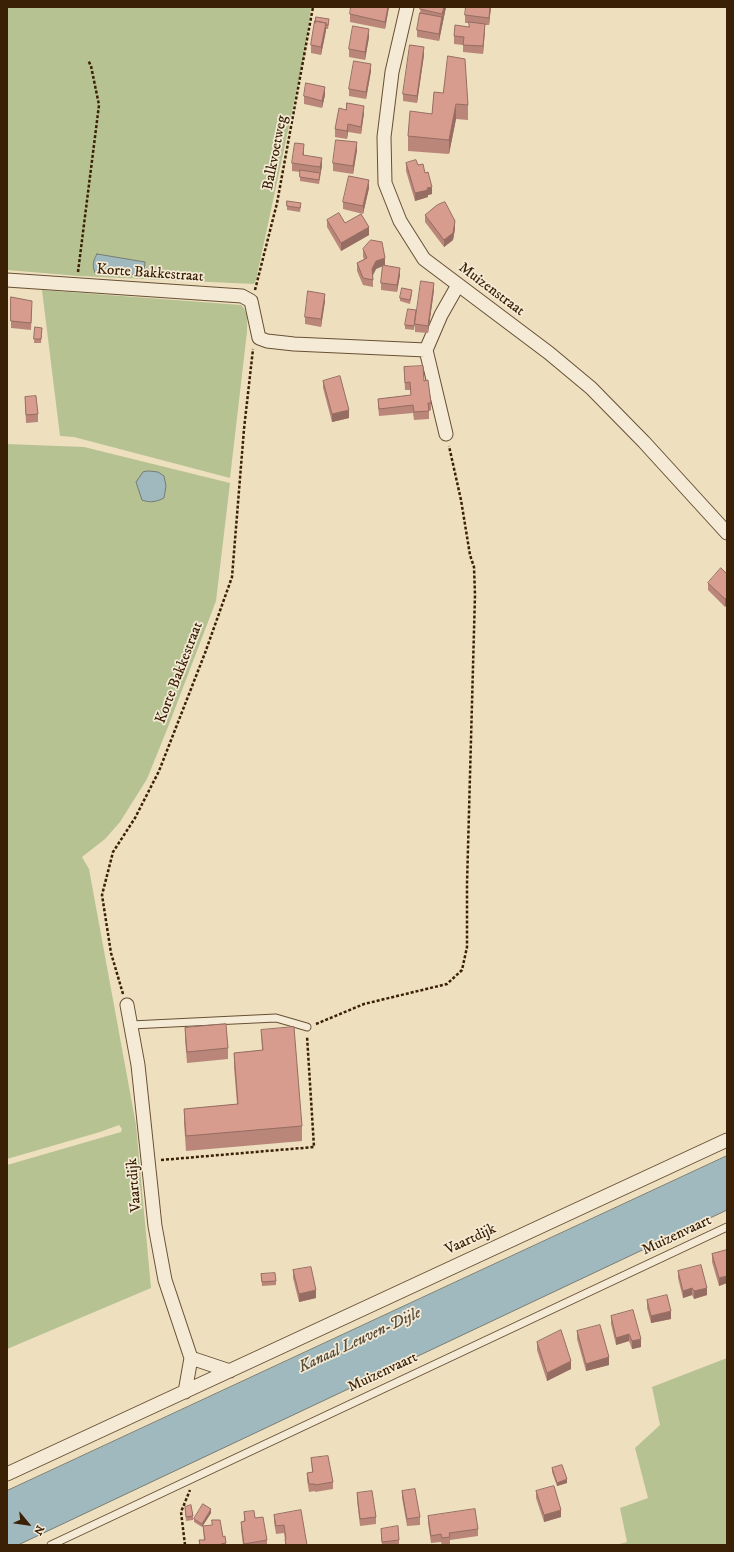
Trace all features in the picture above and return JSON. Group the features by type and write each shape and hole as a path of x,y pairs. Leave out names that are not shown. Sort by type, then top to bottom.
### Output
{"street":[{"name":"Muizenstraat","path":"407,7 392,72 384,137 385,183 400,222 424,259 549,353 591,388 644,442 727,533"},
{"name":"Korte Bakkestraat","path":"7,280 242,296 251,301"},
{"path":"446,434 426,350 458,285"},
{"path":"251,301 259,338 267,341 294,344 426,350"},
{"name":"Vaartdijk","path":"127,1005 138,1065 155,1226 165,1280 191,1358 185,1392"},
{"name":"Vaartdijk","path":"7,1474 727,1140"},
{"path":"191,1358 230,1371"}],"lane":[{"path":"130,1025 276,1018 307,1027"},
{"name":"Muizenvaart","path":"52,1545 727,1227"}],"path":[{"name":"Balkvoetweg","path":"251,301 277,203 314,7"},
{"path":"76,285 99,105 91,66 88,60"},
{"name":"Korte Bakkestraat","path":"127,1005 111,953 102,895 114,852 135,818 159,771 205,653 232,577 252,352 253,347 259,338"},
{"path":"149,1161 314,1147 307,1027 364,1004 447,984 462,970 467,947 466,884 475,595 474,567 470,555 461,500 446,434"},
{"path":"185,1545 181,1512 195,1477"}],"green space":[{"path":"7,7 311,7 304,56 254,284 79,276 7,270"},
{"path":"42,290 241,305 244,308 247,321 247,332 230,478 74,437 60,436"},
{"path":"7,444 84,447 230,483 216,601 168,727 147,779 120,822 105,839 82,857 89,869 136,1125 151,1288 7,1349 7,1165 121,1132 122,1129 119,1125 7,1159"},
{"path":"727,1358 727,1545 616,1545 627,1542 620,1508 648,1498 635,1448 660,1425 652,1387"}],"water":[{"path":"97,254 145,262 144,272 143,274 120,275 95,273 93,263"},
{"path":"143,472 158,472 164,476 166,486 164,498 148,502 142,500 136,482"},
{"name":"Kanaal Leuven-Dijle","path":"727,1156 727,1210 18,1545 7,1545 7,1491"}],"building":[{"path":"351,7 388,7 385,22 350,14"},
{"path":"421,7 444,7 442,14 420,9"},
{"path":"466,7 490,7 489,18 465,15"},
{"path":"420,13 442,17 439,34 417,30"},
{"path":"316,17 329,19 328,25 326,25 326,23 315,21"},
{"path":"315,21 326,23 321,47 311,45"},
{"path":"469,22 485,24 483,46 463,45 464,37 454,36 455,25 469,27"},
{"path":"353,26 369,29 365,52 349,49"},
{"path":"410,45 424,47 417,96 403,94"},
{"path":"448,56 465,59 468,105 456,104 449,140 408,136 410,111 432,114 434,92 443,93"},
{"path":"354,61 371,64 366,92 349,89"},
{"path":"306,83 325,87 322,101 304,96"},
{"path":"347,103 364,106 361,127 348,124 347,131 335,129 339,108 346,110"},
{"path":"336,140 357,142 353,166 333,163"},
{"path":"295,143 304,144 303,155 322,158 320,167 292,163"},
{"path":"416,160 418,165 423,164 425,173 428,172 432,187 427,188 428,190 415,193 406,163"},
{"path":"300,170 320,173 319,180 300,177"},
{"path":"349,176 369,180 363,206 343,202"},
{"path":"287,201 301,203 300,208 287,206"},
{"path":"445,202 455,221 453,233 444,240 425,215 437,205"},
{"path":"339,213 345,223 361,214 369,227 341,243 327,220"},
{"path":"371,240 382,242 385,258 376,261 372,269 373,280 363,278 357,263 367,258 363,249"},
{"path":"383,265 400,268 397,285 381,283"},
{"path":"421,281 434,283 428,326 415,324"},
{"path":"402,288 412,290 410,300 400,298"},
{"path":"308,291 325,294 321,319 305,317"},
{"path":"11,297 32,301 31,323 11,321"},
{"path":"408,309 416,310 414,326 405,325"},
{"path":"35,327 42,328 41,339 34,339"},
{"path":"423,366 424,381 428,380 431,403 428,403 429,411 414,412 413,405 379,409 378,399 411,395 410,382 405,383 404,367"},
{"path":"340,376 349,410 332,414 323,381"},
{"path":"36,396 38,414 26,415 25,397"},
{"path":"721,568 727,574 727,597 725,599 708,583"},
{"path":"226,1024 228,1048 187,1052 185,1028"},
{"path":"294,1027 302,1126 186,1136 184,1109 238,1104 234,1053 263,1050 261,1030"},
{"path":"727,1250 727,1276 719,1278 712,1254"},
{"path":"701,1265 707,1288 694,1291 692,1288 683,1291 678,1271"},
{"path":"311,1267 316,1290 299,1294 293,1270"},
{"path":"275,1273 276,1281 262,1282 261,1274"},
{"path":"667,1295 671,1311 651,1316 647,1300"},
{"path":"633,1310 641,1339 632,1341 629,1334 616,1338 611,1316"},
{"path":"600,1325 609,1357 586,1364 577,1331"},
{"path":"561,1330 571,1361 547,1373 537,1342"},
{"path":"328,1456 333,1482 315,1485 309,1484 307,1473 313,1472 311,1458"},
{"path":"562,1465 567,1479 557,1483 552,1468"},
{"path":"554,1486 561,1510 544,1515 536,1491"},
{"path":"415,1489 420,1517 407,1519 402,1491"},
{"path":"372,1491 376,1517 360,1519 357,1493"},
{"path":"203,1504 211,1509 202,1524 194,1519"},
{"path":"191,1505 193,1516 186,1517 185,1507"},
{"path":"475,1509 478,1529 449,1533 450,1537 442,1538 441,1534 431,1536 428,1516"},
{"path":"301,1510 307,1545 286,1545 284,1525 276,1526 274,1515"},
{"path":"254,1511 255,1518 263,1517 267,1540 244,1544 241,1522 245,1521 244,1512"},
{"path":"212,1520 220,1520 223,1537 225,1536 226,1543 221,1545 200,1545 199,1540 205,1540 203,1526 212,1525"},
{"path":"398,1526 399,1540 382,1542 381,1529"}]}
